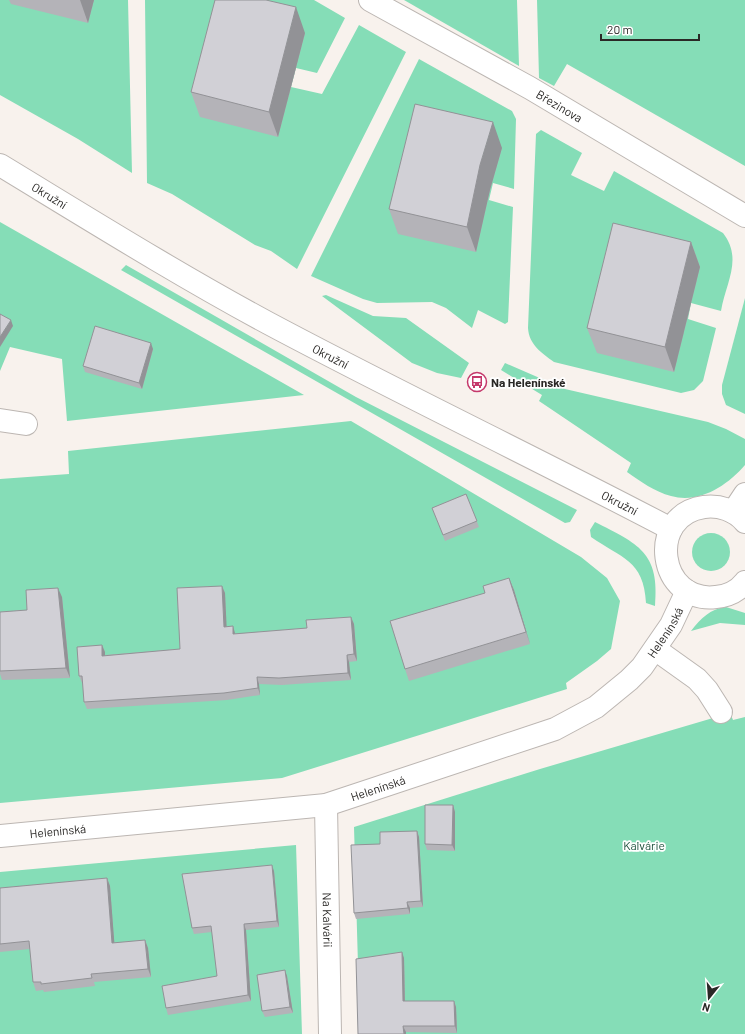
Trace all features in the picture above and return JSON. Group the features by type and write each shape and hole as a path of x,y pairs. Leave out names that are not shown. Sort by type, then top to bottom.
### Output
{"street":[{"name":"Březinova","path":"370,0 530,88 745,216"},
{"name":"Okružní","path":"0,166 266,322 671,529"},
{"path":"0,420 26,424"},
{"path":"745,494 739,517 722,508 710,506 697,508 679,519 671,529 666,541 666,564 678,584 688,591 710,598 724,596 734,592 745,582"},
{"name":"Helenínská","path":"0,836 326,805 555,729 596,707 629,680 655,649 688,591"},
{"path":"655,649 697,679 707,690 721,712"},
{"name":"Na Kalvárii","path":"326,805 330,1034"}],"green space":[{"path":"0,0 128,0 132,173 78,139 0,95"},
{"path":"145,0 314,0 345,18 317,73 296,68 291,87 322,94 359,25 406,52 297,269 271,251 255,245 172,194 147,183"},
{"path":"404,0 517,0 519,66"},
{"path":"537,0 745,0 745,166 567,64 554,86 539,78"},
{"path":"419,59 512,111 516,119 514,189 493,183 489,200 513,207 508,322 505,324 478,310 472,328 446,308 432,302 377,303 363,299 311,276"},
{"path":"541,130 582,153 571,175 604,191 614,171 723,233 729,243 732,252 731,271 721,311 691,303 688,319 716,328 703,381 694,390 681,393 554,362 537,348 531,339 528,328 536,134"},
{"path":"0,222 304,395 67,421 62,359 10,347 0,371"},
{"path":"126,265 356,397 577,510 570,522 565,523 121,270"},
{"path":"326,295 373,316 406,318 469,363 461,378 437,373 412,363 322,296"},
{"path":"745,298 745,414 726,405 722,394 722,385"},
{"path":"505,363 565,389 708,422 726,429 745,439 745,465 730,480 702,495 681,498 659,492 627,472 631,463 539,401 542,395 501,370"},
{"path":"351,421 581,557 607,578 620,601 611,649 566,683 567,689 282,778 0,803 0,479 69,474 68,451"},
{"path":"595,522 634,544 650,561 654,573 656,588 655,606 646,603 641,578 636,569 621,556 591,537 590,530"},
{"path":"707,533 715,533 725,538 729,545 729,559 725,566 715,571 707,571 697,566 695,563 692,556 692,548 697,538 700,536"},
{"path":"726,607 745,613 745,625 720,623 691,631 706,615 720,608"},
{"name":"Kalvárie","path":"730,713 733,720 745,717 745,1034 360,1034 354,827 540,769"},
{"path":"296,845 302,1034 0,1034 0,872"}],"building":[{"path":"215,0 266,0 296,7 269,112 191,92"},
{"path":"415,104 493,122 480,165 467,227 389,209"},
{"path":"613,223 691,242 665,347 587,328"},
{"path":"0,314 11,320 0,337"},
{"path":"95,326 151,343 139,383 83,366"},
{"path":"466,494 477,521 443,535 432,508"},
{"path":"509,578 526,632 405,669 390,621 485,593 483,586"},
{"path":"222,586 224,627 233,626 233,634 307,628 306,620 351,617 354,654 347,655 348,673 279,678 257,677 258,688 224,693 84,702 82,676 79,676 77,647 102,645 102,656 180,649 177,588"},
{"path":"58,588 66,668 0,671 0,612 27,610 26,590"},
{"path":"425,805 453,805 452,845 425,844"},
{"path":"417,831 421,901 407,902 408,908 354,913 351,845 380,844 380,832"},
{"path":"272,865 277,921 244,924 248,995 166,1008 162,986 217,976 211,926 192,928 182,874"},
{"path":"107,878 112,943 145,940 148,969 91,974 92,978 41,984 41,982 33,982 29,941 0,944 0,888"},
{"path":"402,952 403,1001 454,1001 455,1026 403,1026 404,1034 358,1034 356,959"},
{"path":"285,970 290,1007 262,1011 257,975"}],"place":[{"name":"Na Helenínské","path":"477,382"}]}
